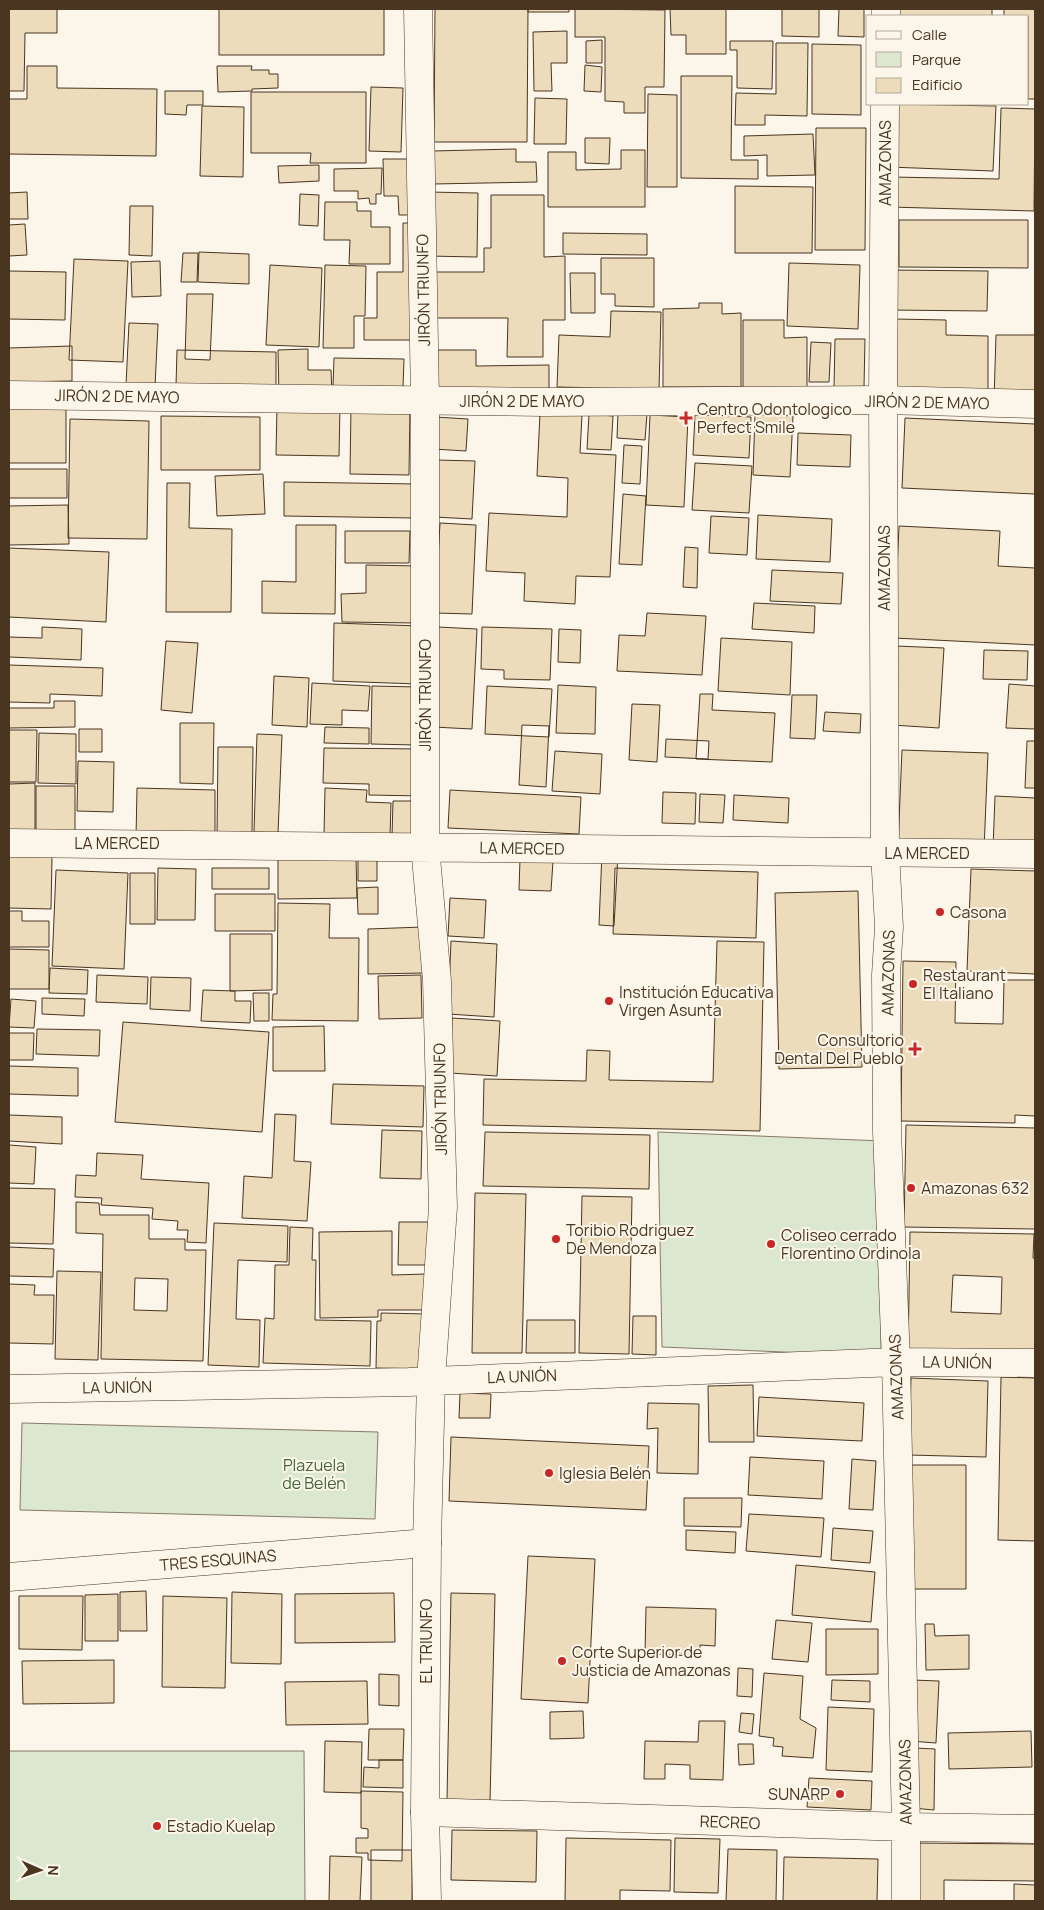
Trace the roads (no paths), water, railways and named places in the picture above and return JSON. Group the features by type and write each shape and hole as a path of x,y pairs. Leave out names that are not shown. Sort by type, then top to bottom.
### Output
{"main road":[{"name":"JIRÓN TRIUNFO","path":"418,9 425,400 425,846 437,982 443,1207 431,1380"},
{"name":"AMAZONAS","path":"885,105 883,400 886,852 889,927 886,975 887,1131 896,1362 906,1901"},
{"name":"JIRÓN 2 DE MAYO","path":"9,395 543,402 883,400 1035,404"},
{"name":"LA MERCED","path":"9,843 1035,854"},
{"name":"LA UNIÓN","path":"9,1390 399,1382 896,1362 1035,1363"},
{"name":"EL TRIUNFO","path":"427,1901 425,1812 427,1543 431,1380"},
{"name":"TRES ESQUINAS","path":"9,1577 427,1543"},
{"name":"RECREO","path":"425,1812 906,1828 1035,1829"}],"place":[{"name":"Centro Odontologico Perfect Smile","path":"686,418"},
{"name":"Casona","path":"940,912"},
{"name":"Restaurant El Italiano","path":"913,984"},
{"name":"Institución Educativa Virgen Asunta","path":"609,1001"},
{"name":"Consultorio Dental Del Pueblo","path":"915,1049"},
{"name":"Amazonas 632","path":"911,1188"},
{"name":"Toribio Rodriguez De Mendoza","path":"556,1239"},
{"name":"Coliseo cerrado Florentino Ordinola","path":"771,1244"},
{"name":"Iglesia Belén","path":"549,1473"},
{"name":"Corte Superior de Justicia de Amazonas","path":"562,1661"},
{"name":"SUNARP","path":"840,1794"},
{"name":"Estadio Kuelap","path":"157,1826"}],"park label":[{"name":"Plazuela de Belén","path":"314,1474"}]}
